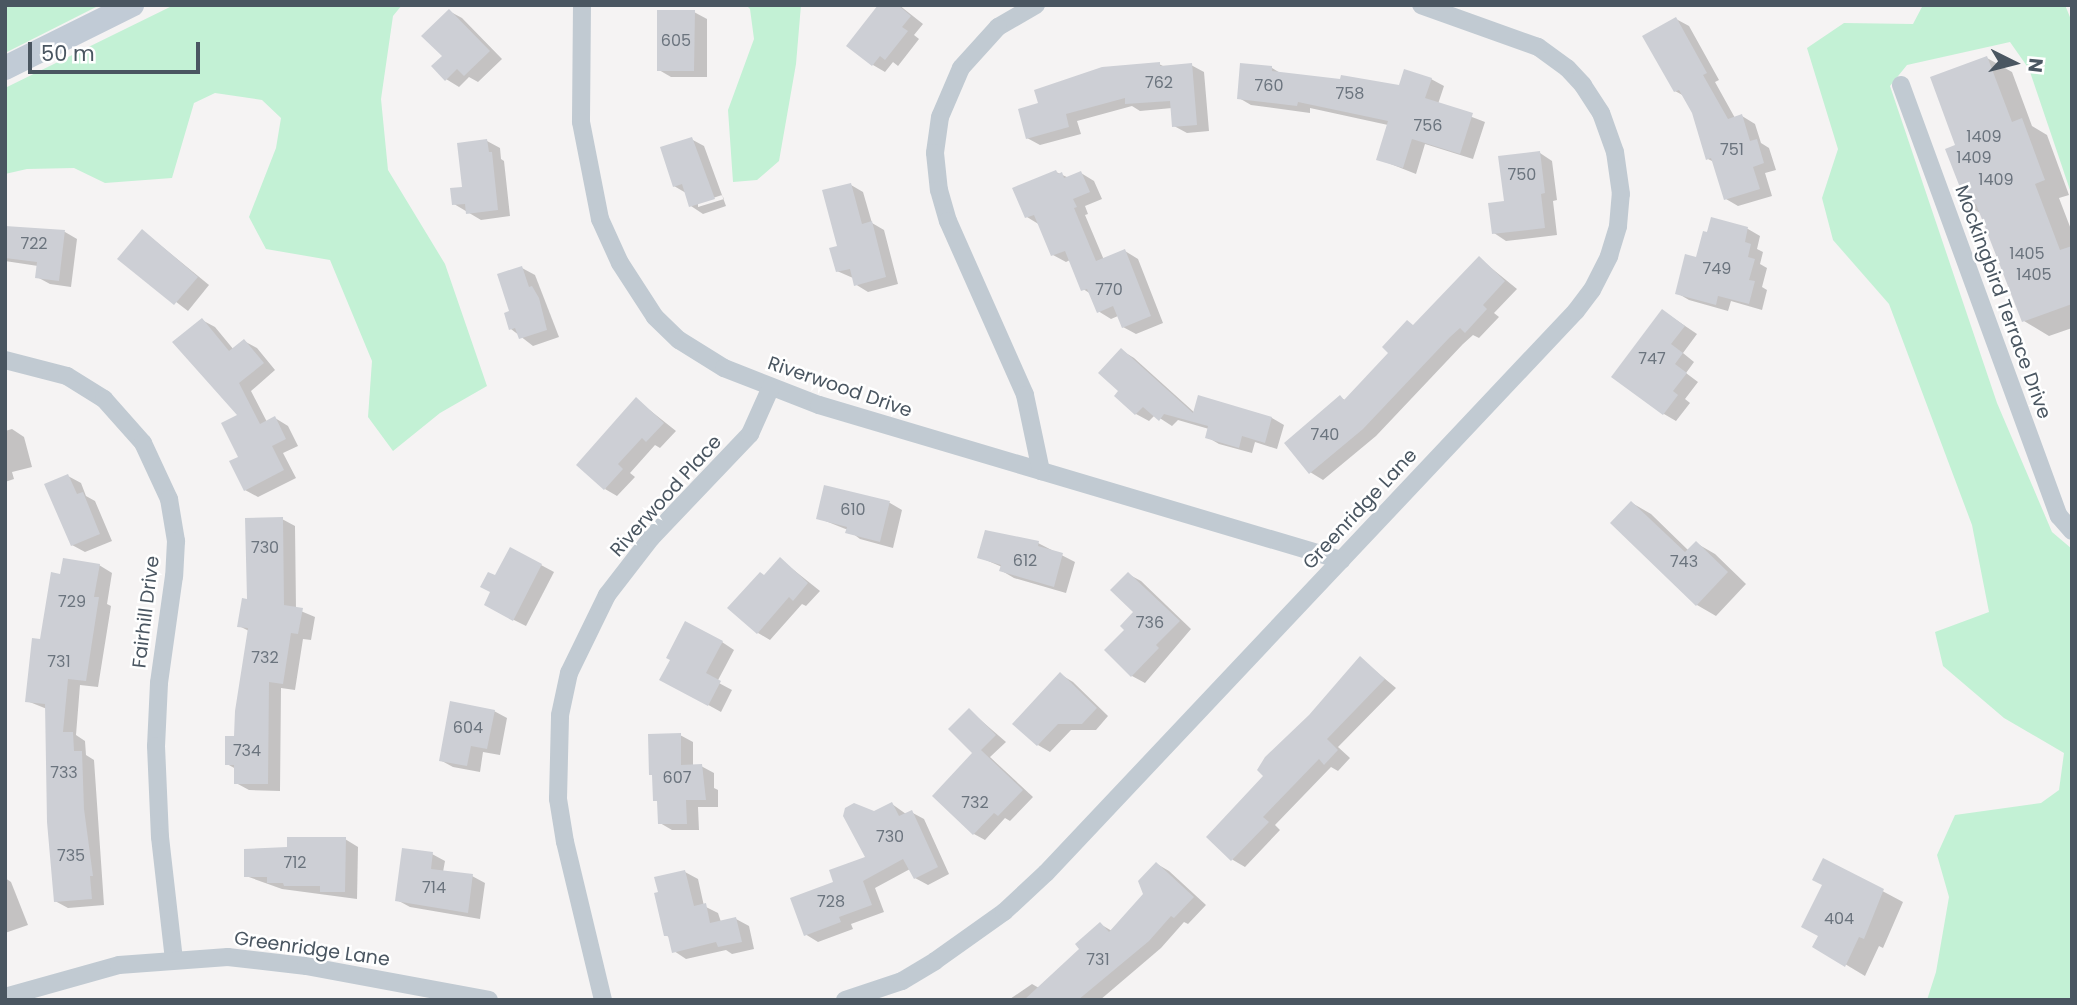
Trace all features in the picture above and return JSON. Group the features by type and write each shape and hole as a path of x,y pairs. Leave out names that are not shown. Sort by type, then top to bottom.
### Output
{"main road":[{"path":"5,68 132,5"}],"street":[{"name":"Riverwood Drive","path":"582,5 581,122 600,219 620,262 655,317 679,340 724,368 819,405 1341,560"},
{"path":"1036,5 998,27 961,68 943,109 936,153 939,190 948,221 1025,395 1041,471"},
{"name":"Greenridge Lane","path":"845,1000 902,981 1004,912 1056,863 1576,311 1609,256 1618,226 1620,194 1615,152 1601,113 1583,85 1560,62 1538,47 1421,5"},
{"name":"Mockingbird Terrace Drive","path":"1901,85 2059,516 2072,531"},
{"name":"Fairhill Drive","path":"5,360 67,376 104,399 143,443 169,499 176,541 174,576 159,683 156,746 159,825 174,959"},
{"name":"Riverwood Place","path":"603,1000 565,842 558,799 560,715 569,673 607,595 651,538 750,434 771,387"},
{"name":"Greenridge Lane","path":"5,997 119,965 228,957 306,966 489,1000"}],"green space":[{"path":"5,5 100,5 5,53"},
{"path":"174,5 402,5 393,16 381,99 388,170 445,264 487,386 440,413 393,451 368,417 372,361 330,260 266,249 249,217 276,148 281,118 262,100 215,93 194,103 172,178 105,183 74,168 27,169 5,174 5,88"},
{"path":"746,5 801,5 796,64 779,161 757,180 733,182 728,110 754,39 750,9"},
{"path":"1923,5 2065,5 2072,22 2072,196 2029,69 2010,42 1907,65 1890,86 1997,403 2052,532 2072,549 2072,1000 1927,1000 1936,972 1949,897 1937,855 1955,815 2041,803 2059,790 2064,753 2004,718 1943,666 1935,632 1989,612 1972,525 1889,304 1833,240 1822,198 1838,149 1807,48 1844,23 1913,24"}],"building":[{"path":"878,5 898,5 911,16 902,27 908,31 885,60 880,56 872,66 846,46"},
{"path":"449,9 490,51 464,76 457,69 445,81 431,66 442,56 421,36"},
{"path":"657,10 695,10 694,71 657,71"},
{"path":"1676,17 1707,73 1703,75 1728,119 1742,114 1750,141 1757,139 1764,163 1753,167 1760,189 1724,200 1711,158 1706,160 1692,113 1679,90 1674,92 1642,36"},
{"path":"1987,56 2012,122 2022,118 2045,180 2035,184 2060,250 2072,246 2072,304 2022,322 1976,204 1968,208 1945,149 1955,145 1930,77"},
{"path":"1160,62 1160,66 1192,63 1197,125 1172,127 1170,101 1125,104 1125,98 1066,114 1069,127 1026,139 1018,109 1038,103 1034,90 1102,67"},
{"path":"1240,63 1272,66 1272,71 1340,79 1341,75 1399,85 1404,69 1432,78 1425,98 1473,113 1460,154 1412,139 1403,168 1376,160 1388,121 1298,102 1297,106 1237,99"},
{"path":"692,137 715,199 689,207 682,184 673,187 660,147"},
{"path":"487,139 489,152 492,152 498,210 466,214 465,204 452,205 450,188 462,187 457,143"},
{"path":"1540,151 1545,193 1541,194 1545,228 1492,234 1488,203 1504,201 1498,156"},
{"path":"1056,170 1058,174 1062,172 1064,178 1081,171 1090,192 1073,199 1077,207 1074,208 1096,261 1125,249 1151,316 1122,328 1113,306 1097,313 1087,289 1081,291 1065,251 1051,256 1034,215 1025,218 1012,188"},
{"path":"851,183 862,224 872,221 886,277 854,286 850,269 836,272 829,248 837,246 822,190"},
{"path":"1711,217 1748,227 1745,242 1751,244 1748,257 1755,259 1749,280 1755,281 1749,304 1718,296 1716,305 1675,294 1685,254 1696,257 1703,231 1707,232"},
{"path":"5,226 65,230 59,281 35,278 37,262 5,258"},
{"path":"142,229 198,277 174,305 117,259"},
{"path":"1479,256 1505,281 1483,305 1487,309 1465,333 1460,328 1450,337 1363,429 1309,474 1284,443 1340,395 1344,400 1388,353 1382,347 1407,320 1413,325"},
{"path":"522,266 529,287 532,286 539,298 547,330 519,339 515,328 509,330 504,313 509,311 497,274"},
{"path":"1662,309 1685,326 1671,344 1683,353 1675,364 1687,373 1673,391 1678,395 1663,415 1611,377"},
{"path":"202,318 229,351 244,339 264,363 239,383 260,424 275,416 286,439 272,446 284,470 244,491 229,461 238,457 221,423 237,415 172,342"},
{"path":"1121,348 1193,413 1198,395 1272,417 1265,443 1242,436 1239,448 1205,438 1208,426 1164,414 1159,421 1143,407 1135,415 1114,396 1118,391 1098,373"},
{"path":"636,397 664,423 646,442 642,438 618,464 623,469 604,490 576,465"},
{"path":"68,474 77,494 83,492 100,534 71,546 44,484"},
{"path":"824,485 890,501 880,542 845,533 847,527 816,519"},
{"path":"1631,501 1685,552 1696,541 1728,572 1696,606 1610,523"},
{"path":"283,517 284,605 303,608 298,634 291,633 283,684 269,682 268,784 234,784 234,765 225,765 225,736 234,736 235,711 248,628 237,627 242,598 247,599 245,518"},
{"path":"985,530 1039,541 1038,546 1063,553 1054,587 999,571 1001,565 977,558"},
{"path":"510,547 542,564 513,621 484,605 490,592 480,587 488,572 495,575"},
{"path":"780,557 808,583 793,601 789,597 757,634 727,608 760,572 764,575"},
{"path":"63,558 100,564 94,597 99,597 86,681 68,679 63,732 73,732 74,751 82,751 84,809 93,876 90,876 92,899 54,902 47,822 45,704 25,702 32,638 40,639 51,572 60,574"},
{"path":"1128,572 1180,621 1156,645 1159,648 1131,677 1104,650 1124,630 1120,626 1133,612 1110,590"},
{"path":"685,621 723,641 706,673 721,681 708,706 659,680 670,660 666,658"},
{"path":"1360,656 1385,679 1327,739 1338,750 1324,765 1319,759 1263,817 1269,822 1231,861 1206,837 1263,776 1257,770 1265,757 1309,715"},
{"path":"1060,672 1097,708 1082,724 1058,724 1037,746 1012,724"},
{"path":"450,701 495,710 487,749 471,746 467,766 439,761"},
{"path":"969,708 996,735 981,750 1023,790 998,816 994,813 973,835 932,796 972,753 948,729"},
{"path":"681,733 681,765 702,764 706,800 686,800 687,824 658,824 657,801 653,801 652,775 649,775 648,734"},
{"path":"892,802 899,816 912,810 938,867 914,879 903,859 863,881 872,905 839,917 841,922 804,936 790,898 833,882 829,870 865,857 843,816 845,808 854,803 874,811"},
{"path":"287,837 346,837 345,892 320,892 320,886 284,886 283,883 267,883 267,877 244,877 244,849 287,847"},
{"path":"402,848 433,852 431,869 473,874 468,913 395,901"},
{"path":"1823,858 1884,889 1864,939 1859,937 1845,967 1812,947 1818,936 1801,927 1822,885 1812,880"},
{"path":"1156,862 1194,897 1174,918 1171,916 1149,941 1078,1000 1024,1000 1079,949 1075,944 1100,922 1109,932 1143,894 1138,881"},
{"path":"685,870 694,906 706,903 710,923 736,917 742,942 718,947 716,942 672,953 668,936 664,936 654,893 658,892 654,877"}]}
